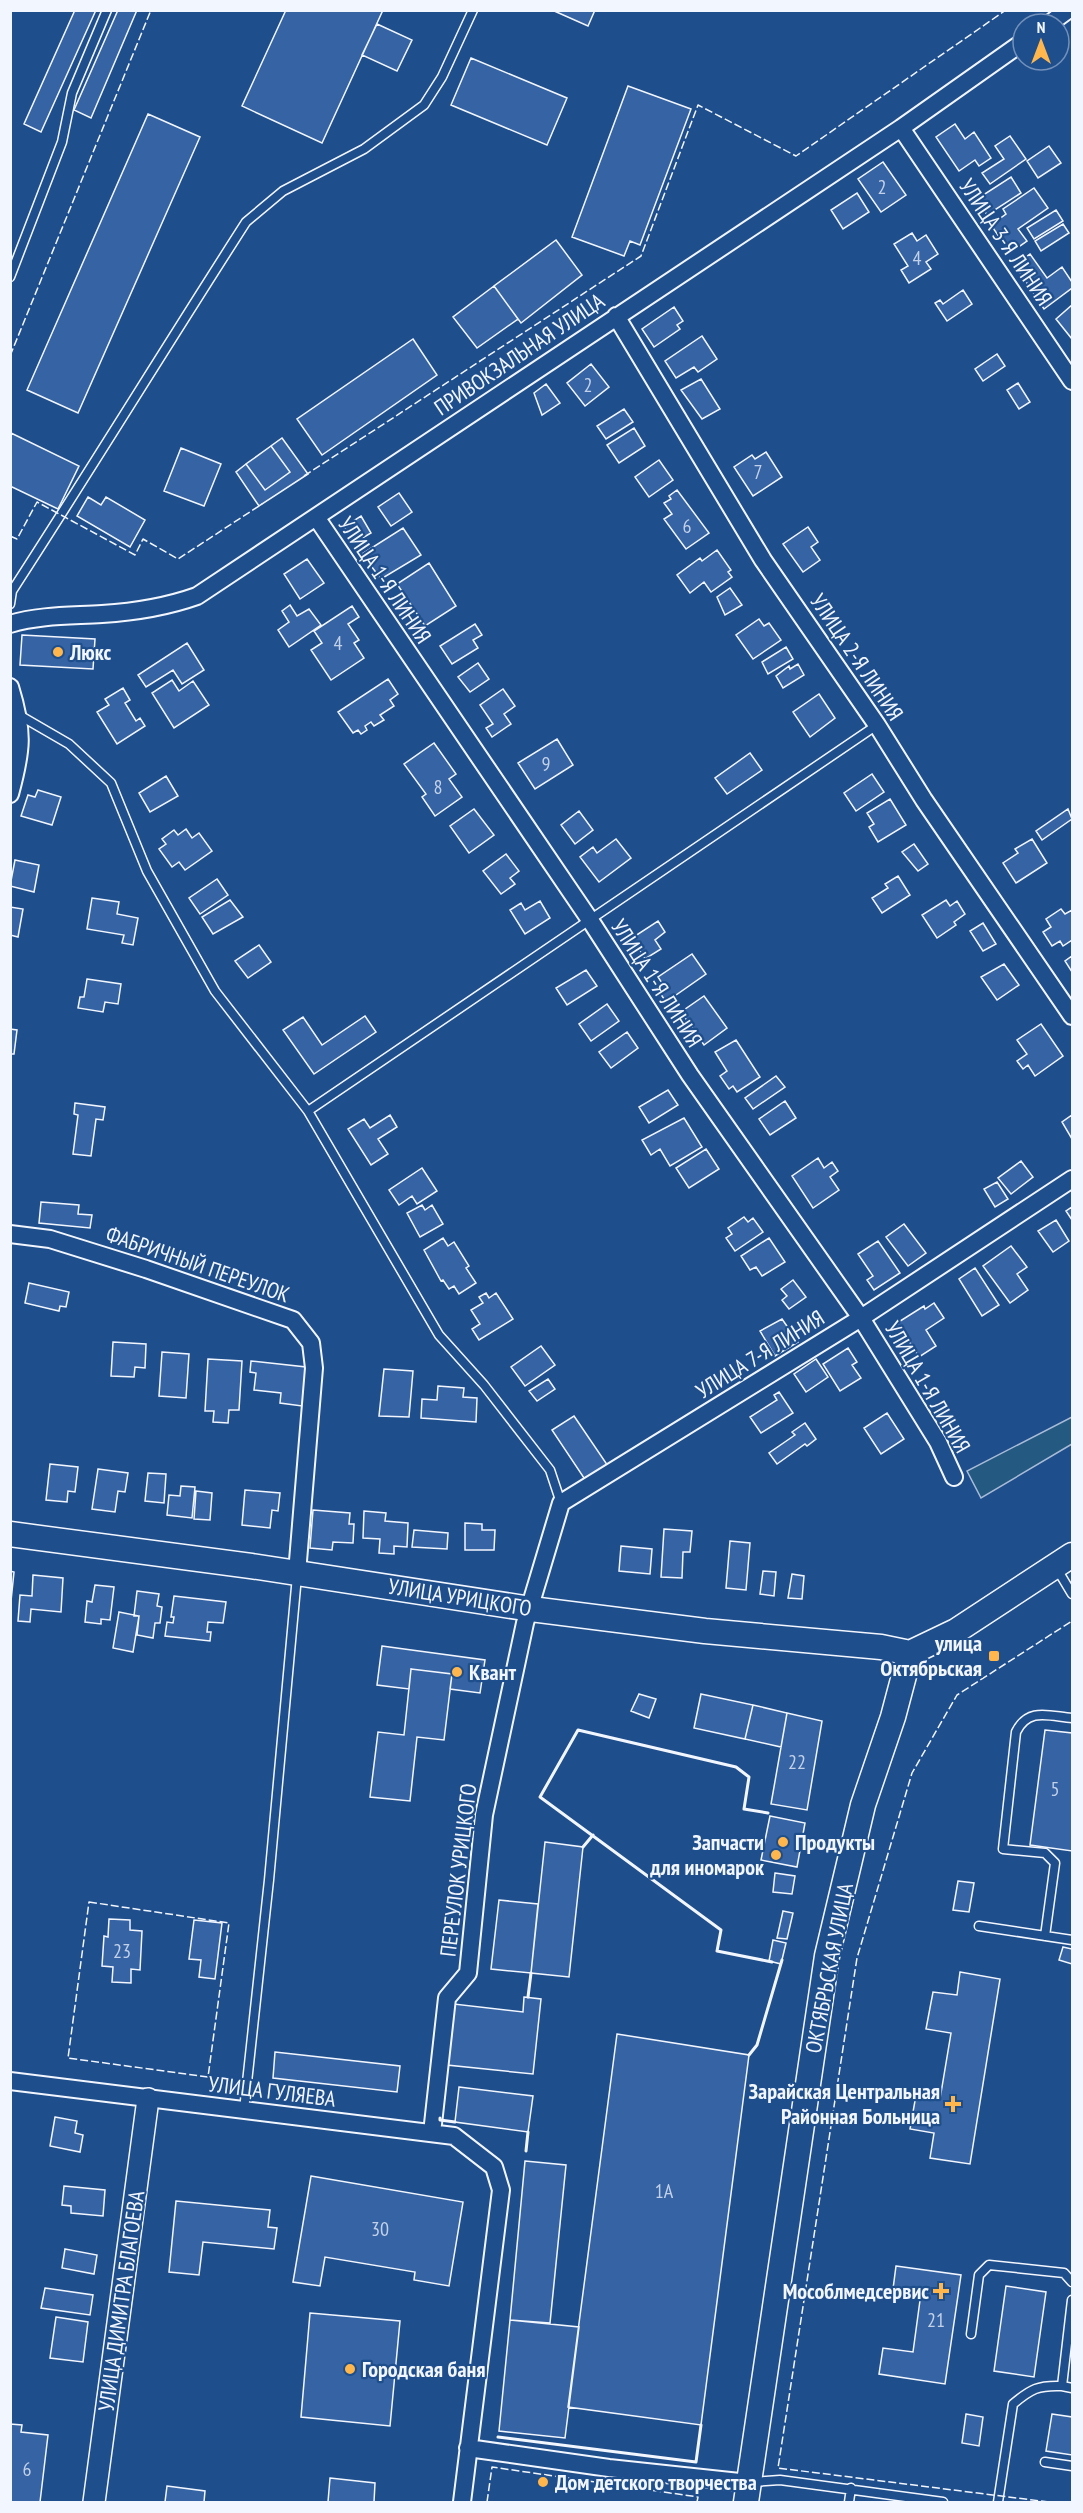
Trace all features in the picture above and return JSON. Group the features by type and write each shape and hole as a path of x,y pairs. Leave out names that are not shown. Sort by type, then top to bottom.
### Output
{"main road":[{"name":"УЛИЦА УРИЦКОГО","path":"10,1534 297,1573 531,1609 705,1631 881,1647 910,1653"},
{"path":"910,1653 956,1631 1064,1560"},
{"name":"ОКТЯБРЬСКАЯ УЛИЦА","path":"747,2492 827,1956 863,1805 910,1653"}],"street":[{"name":"ПРИВОКЗАЛЬНАЯ УЛИЦА","path":"11,620 104,614 177,603 197,596 901,128 1011,50"},
{"name":"УЛИЦА 3-Я ЛИНИЯ","path":"901,128 1072,381"},
{"name":"УЛИЦА 2-Я ЛИНИЯ","path":"616,316 763,560 877,725 924,800 1072,1016"},
{"name":"УЛИЦА 1-Я ЛИНИЯ","path":"316,517 590,920 690,1075 861,1318 938,1442 954,1477"},
{"path":"10,687 19,715 21,755 10,794"},
{"name":"УЛИЦА 7-Я ЛИНИЯ","path":"561,1503 861,1318 1072,1179"},
{"name":"ФАБРИЧНЫЙ ПЕРЕУЛОК","path":"10,1234 50,1239 146,1269 293,1320 311,1342 314,1368 297,1573"},
{"path":"531,1609 561,1503"},
{"name":"ПЕРЕУЛОК УРИЦКОГО","path":"432,2133 447,1998 468,1972 484,1815 525,1623 531,1609"},
{"name":"УЛИЦА ГУЛЯЕВА","path":"10,2081 454,2136 494,2167 501,2190 468,2448"},
{"name":"УЛИЦА ДИМИТРА БЛАГОЕВА","path":"94,2502 148,2099"},
{"path":"462,2502 468,2448 609,2468 747,2492"}],"lane":[{"path":"10,277 62,142 72,93 107,10"},
{"path":"10,604 12,591 62,516 88,469 246,222 283,191 364,149 424,105 442,77 473,10"},
{"path":"19,715 69,744 111,783 147,871 215,991 308,1111 439,1335 484,1385 550,1470 561,1503"},
{"path":"308,1111 877,725"},
{"path":"1064,1560 1072,1594"},
{"path":"244,2110 269,1880 297,1573"},
{"path":"1045,1936 1054,1863 1044,1853 1003,1849 1016,1732 1021,1721 1031,1714 1072,1718"},
{"path":"979,1926 1072,1940"},
{"path":"971,2334 980,2275 989,2265 1064,2273 1072,2282"},
{"path":"1062,2386 1072,2300"},
{"path":"998,2502 1013,2404 1029,2391 1044,2385 1072,2388"},
{"path":"1045,2462 1072,2466"},
{"path":"747,2492 780,2480 944,2502"},
{"path":"849,2502 851,2488"}],"shaded area":[{"path":"1072,1417 1072,1444 981,1498 967,1471"}],"building":[{"path":"75,10 96,10 41,132 24,124"},
{"path":"118,10 137,10 91,118 74,110"},
{"path":"286,10 383,10 322,143 242,106"},
{"path":"552,10 595,10 588,26"},
{"path":"377,24 412,40 397,71 362,55"},
{"path":"471,58 567,98 547,145 451,105"},
{"path":"628,86 691,109 640,245 630,241 624,256 572,237"},
{"path":"148,114 200,137 78,413 27,390"},
{"path":"955,124 965,139 974,132 991,158 979,166 975,160 959,171 936,137"},
{"path":"1010,136 1026,159 990,184 982,173 1004,159 995,146"},
{"path":"1049,146 1061,163 1038,178 1027,161"},
{"path":"883,162 906,195 881,212 858,179"},
{"path":"1011,177 1021,193 987,215 977,199"},
{"path":"1034,188 1048,208 1018,229 1027,241 1010,253 991,225 1006,214 1003,209"},
{"path":"857,193 869,212 843,229 831,210"},
{"path":"1056,210 1063,221 1034,239 1027,228"},
{"path":"1063,224 1069,233 1041,251 1035,241"},
{"path":"912,233 917,241 926,235 938,254 926,262 931,269 909,283 901,270 908,266 894,244"},
{"path":"556,240 582,275 521,323 494,286"},
{"path":"1030,254 1047,278 1062,267 1072,282 1072,288 1044,309 1015,265"},
{"path":"494,286 518,319 477,348 453,317"},
{"path":"963,290 972,304 947,321 935,303 940,300 943,304"},
{"path":"1072,305 1072,339 1056,319"},
{"path":"674,307 683,321 677,325 680,329 654,347 642,329"},
{"path":"702,336 717,359 698,372 694,367 676,378 665,361"},
{"path":"413,339 437,375 322,455 297,419"},
{"path":"997,354 1005,366 983,381 975,369"},
{"path":"591,364 609,387 585,406 567,383"},
{"path":"701,379 720,409 702,419 681,390"},
{"path":"1018,383 1030,402 1019,409 1007,390"},
{"path":"546,384 560,403 542,415 534,393"},
{"path":"624,409 633,422 606,439 597,426"},
{"path":"634,428 645,446 619,463 607,445"},
{"path":"11,433 79,466 58,509 10,486"},
{"path":"282,438 308,474 259,506 236,472 246,464 265,490 290,472 271,446"},
{"path":"271,446 290,472 265,490 246,464"},
{"path":"181,448 221,464 204,506 164,491"},
{"path":"766,452 782,477 753,496 734,467 752,455 755,459"},
{"path":"659,460 673,480 649,497 635,477"},
{"path":"677,490 709,533 686,549 664,519 672,514 664,503 671,499 669,496"},
{"path":"399,493 412,512 391,526 378,507"},
{"path":"88,497 101,505 106,497 145,520 130,547 77,516"},
{"path":"361,516 371,533 354,543 344,527"},
{"path":"808,527 818,542 811,547 820,560 803,572 783,544"},
{"path":"403,528 421,555 381,579 362,554"},
{"path":"717,550 731,570 728,572 732,577 711,592 704,582 690,593 677,575 700,558 702,561"},
{"path":"307,559 324,583 300,599 284,574"},
{"path":"429,563 456,606 425,626 397,584"},
{"path":"730,588 742,605 725,615 717,597"},
{"path":"290,605 297,616 309,609 321,625 289,647 278,630 289,622 282,611"},
{"path":"352,606 359,617 348,624 359,640 354,643 364,658 331,680 311,650 322,643 314,631"},
{"path":"759,619 764,626 769,623 781,640 753,659 736,635"},
{"path":"475,624 482,635 473,640 478,648 452,664 440,646"},
{"name":"Люкс","path":"22,635 95,639 93,669 20,665"},
{"path":"187,643 204,670 182,684 173,670 146,687 138,675"},
{"path":"786,647 793,659 768,674 762,662"},
{"path":"478,663 489,679 470,692 458,677"},
{"path":"798,664 804,675 783,688 776,676 789,666 790,669"},
{"path":"388,679 398,694 390,700 394,706 380,715 384,720 374,726 371,722 365,726 367,730 361,734 358,730 353,733 338,712"},
{"path":"172,680 179,691 193,681 209,705 174,728 152,693"},
{"path":"123,688 130,700 125,703 136,721 140,718 145,726 117,744 97,712 109,705 105,699"},
{"path":"503,689 515,706 504,714 511,724 492,737 486,728 493,724 480,705"},
{"path":"819,694 835,718 810,737 793,712"},
{"path":"557,739 573,765 535,789 518,763"},
{"path":"434,743 456,774 449,779 462,797 435,816 422,797 426,794 404,764"},
{"path":"750,753 762,770 727,794 715,778"},
{"path":"872,774 884,792 856,811 844,793"},
{"path":"166,776 178,796 150,812 139,793"},
{"path":"38,790 61,797 52,825 21,816 28,795 35,797"},
{"path":"890,799 906,825 878,842 869,827 874,824 867,813"},
{"path":"474,809 494,835 469,853 450,826"},
{"path":"1068,809 1072,819 1042,840 1036,831"},
{"path":"579,811 593,830 575,844 561,825"},
{"path":"186,829 192,838 199,833 212,851 185,870 179,862 172,867 159,849 166,844 162,839 174,830 178,835"},
{"path":"616,839 631,858 599,882 580,857 593,847 597,853"},
{"path":"1032,839 1047,863 1016,883 1003,863 1018,853 1015,849"},
{"path":"914,844 928,864 918,871 902,852"},
{"path":"506,854 519,871 510,878 515,884 501,894 483,871"},
{"path":"15,860 39,865 34,892 10,886"},
{"path":"898,876 910,895 882,913 872,898 888,888 885,884"},
{"path":"217,879 228,895 200,914 189,898"},
{"path":"92,898 119,902 117,914 138,918 133,945 122,943 124,935 87,929"},
{"path":"230,900 243,917 213,934 202,917"},
{"path":"946,900 950,906 957,901 965,914 954,922 956,925 937,938 922,915"},
{"path":"540,901 550,918 525,934 510,910 521,903 525,910"},
{"path":"10,907 23,909 18,937 10,935"},
{"path":"1061,909 1065,914 1072,910 1072,940 1063,946 1060,941 1052,946 1043,932 1051,927 1046,919"},
{"path":"658,921 665,932 655,940 661,949 645,959 632,938"},
{"path":"983,923 996,944 983,951 970,931"},
{"path":"259,945 271,962 248,978 235,961"},
{"path":"692,954 706,974 666,1002 656,987 662,983 658,977"},
{"path":"1072,956 1072,972 1065,961"},
{"path":"1004,964 1019,985 997,1000 981,977"},
{"path":"586,970 597,986 567,1005 556,988"},
{"path":"87,979 121,984 118,1004 105,1002 103,1012 78,1008 80,997 84,997"},
{"path":"704,996 727,1028 704,1045 681,1012"},
{"path":"607,1004 619,1021 591,1041 579,1024"},
{"path":"365,1016 376,1032 314,1074 283,1030 303,1017 322,1045"},
{"path":"1041,1024 1063,1056 1035,1076 1028,1065 1023,1069 1017,1061 1027,1054 1017,1040"},
{"path":"10,1029 17,1030 14,1054 10,1054"},
{"path":"627,1032 638,1048 611,1068 599,1052"},
{"path":"736,1040 760,1077 737,1092 733,1086 729,1089 720,1076 727,1071 715,1052"},
{"path":"776,1076 785,1087 753,1109 745,1098"},
{"path":"668,1090 678,1105 649,1123 639,1107"},
{"path":"785,1101 796,1118 770,1135 759,1119"},
{"path":"75,1103 105,1107 103,1120 96,1119 91,1156 73,1154 78,1115 74,1114"},
{"path":"390,1115 397,1127 378,1139 388,1154 371,1165 348,1129 364,1119 370,1128"},
{"path":"1072,1115 1072,1139 1062,1122"},
{"path":"684,1118 702,1147 670,1166 660,1149 651,1155 642,1140"},
{"path":"706,1149 719,1169 689,1188 676,1168"},
{"path":"818,1158 824,1168 832,1162 838,1171 830,1177 839,1190 813,1208 792,1176"},
{"path":"1021,1161 1033,1177 1011,1194 998,1178"},
{"path":"422,1168 437,1191 417,1204 412,1196 399,1205 389,1190"},
{"path":"997,1182 1008,1199 995,1207 984,1189"},
{"path":"41,1202 79,1205 78,1214 92,1215 90,1228 39,1223"},
{"path":"422,1205 425,1210 432,1205 443,1224 420,1237 407,1213"},
{"path":"1072,1207 1072,1220 1066,1211"},
{"path":"744,1217 748,1222 753,1218 763,1232 735,1251 726,1238 732,1234 728,1228"},
{"path":"1056,1220 1069,1241 1053,1252 1038,1231"},
{"path":"904,1224 926,1253 908,1266 886,1237"},
{"path":"443,1238 448,1246 454,1242 469,1266 466,1268 476,1283 459,1294 454,1286 449,1289 443,1280 441,1281 424,1250"},
{"path":"769,1238 785,1262 762,1276 756,1267 750,1270 741,1256"},
{"path":"878,1241 900,1273 874,1290 867,1280 873,1276 858,1254"},
{"path":"1011,1246 1027,1267 1017,1274 1028,1290 1010,1303 983,1266"},
{"path":"975,1268 999,1305 982,1316 959,1279"},
{"path":"793,1280 806,1297 789,1309 782,1300 787,1296 781,1289"},
{"path":"29,1283 69,1292 66,1307 60,1306 59,1311 25,1303"},
{"path":"486,1293 489,1298 496,1293 513,1319 479,1340 472,1329 480,1324 471,1310 483,1303 479,1297"},
{"path":"934,1303 944,1318 926,1330 936,1346 919,1357 897,1323 924,1306 925,1309"},
{"path":"782,1319 798,1342 775,1356 760,1331"},
{"path":"113,1342 146,1344 145,1368 135,1367 134,1377 111,1376"},
{"path":"541,1346 555,1365 525,1386 511,1367"},
{"path":"848,1348 857,1362 852,1365 861,1378 840,1391 823,1364"},
{"path":"162,1352 189,1354 186,1398 159,1396"},
{"path":"208,1359 242,1361 239,1410 229,1410 228,1423 213,1422 214,1411 205,1411"},
{"path":"816,1359 828,1377 806,1392 794,1374"},
{"path":"251,1361 306,1367 302,1406 280,1403 281,1393 254,1390 256,1373 250,1372"},
{"path":"384,1369 413,1371 409,1417 379,1416"},
{"path":"548,1379 555,1389 537,1401 529,1391"},
{"path":"438,1386 464,1388 463,1397 477,1398 476,1422 421,1418 422,1399 437,1400"},
{"path":"779,1392 793,1413 761,1433 750,1417 777,1400 774,1395"},
{"path":"887,1413 904,1439 881,1454 864,1428"},
{"path":"574,1416 608,1466 586,1481 552,1430"},
{"path":"805,1423 816,1439 777,1464 769,1453 795,1435 792,1432"},
{"path":"50,1464 78,1467 75,1492 68,1491 67,1502 46,1500"},
{"path":"98,1469 128,1473 125,1492 118,1491 115,1512 92,1509"},
{"path":"148,1473 166,1474 164,1503 145,1501"},
{"path":"181,1486 195,1487 192,1518 167,1515 169,1495 180,1496"},
{"path":"245,1490 280,1493 278,1511 272,1510 270,1528 242,1525"},
{"path":"196,1491 212,1493 210,1520 194,1519"},
{"path":"313,1510 350,1513 349,1524 354,1524 353,1543 333,1542 332,1550 310,1548"},
{"path":"364,1511 386,1513 385,1521 408,1523 407,1547 394,1546 394,1554 379,1553 380,1539 363,1538"},
{"path":"465,1523 482,1524 482,1530 495,1530 494,1550 465,1550"},
{"path":"664,1529 692,1531 690,1552 683,1552 682,1578 661,1577"},
{"path":"414,1530 448,1533 447,1549 412,1547"},
{"path":"730,1541 750,1543 746,1590 726,1588"},
{"path":"621,1546 652,1549 650,1574 619,1571"},
{"path":"10,1571 14,1572 11,1601 10,1601"},
{"path":"763,1571 776,1572 774,1596 760,1594"},
{"path":"792,1574 804,1576 802,1599 788,1598"},
{"path":"33,1575 63,1578 61,1612 31,1609 30,1622 18,1621 20,1595 32,1596"},
{"path":"95,1585 114,1587 110,1620 101,1619 101,1624 85,1622 87,1601 92,1602"},
{"path":"137,1591 159,1594 157,1606 162,1607 160,1623 155,1623 153,1638 137,1635 139,1616 134,1616"},
{"path":"174,1596 226,1602 223,1623 208,1622 207,1632 211,1632 210,1641 165,1636 167,1622 173,1623 174,1617 171,1617"},
{"path":"119,1612 139,1616 133,1652 113,1648"},
{"name":"Квант","path":"382,1646 485,1660 480,1693 450,1689 452,1674 411,1669 409,1689 377,1685"},
{"path":"411,1669 452,1674 444,1740 417,1737 410,1801 370,1797 378,1732 404,1735"},
{"path":"639,1694 656,1699 649,1718 631,1711"},
{"path":"701,1694 753,1705 745,1739 694,1728"},
{"path":"753,1705 787,1713 781,1747 745,1739"},
{"path":"787,1713 822,1721 807,1810 771,1804"},
{"path":"1045,1730 1072,1733 1072,1851 1030,1845"},
{"name":"Продукты","path":"770,1816 805,1823 797,1867 761,1860"},
{"path":"545,1842 583,1847 569,1977 531,1973"},
{"path":"775,1873 795,1876 792,1894 773,1892"},
{"path":"958,1881 974,1883 969,1912 953,1910"},
{"path":"499,1900 538,1904 531,1973 491,1969"},
{"path":"783,1911 793,1913 787,1939 777,1938"},
{"path":"109,1919 130,1920 130,1930 142,1931 140,1970 131,1969 131,1983 112,1982 113,1967 102,1966 104,1936 108,1937"},
{"path":"194,1920 222,1923 215,1979 199,1977 201,1960 189,1959"},
{"path":"773,1940 786,1943 781,1964 769,1961"},
{"path":"1063,1947 1072,1949 1072,1964 1059,1960"},
{"path":"960,1972 1000,1979 970,2164 930,2158 934,2133 910,2129 916,2095 940,2099 951,2033 926,2029 933,1992 957,1995"},
{"path":"524,1997 541,1999 533,2074 447,2065 454,2004 523,2012"},
{"path":"617,2034 749,2055 701,2425 568,2407"},
{"path":"275,2052 400,2066 397,2092 273,2078"},
{"path":"459,2087 533,2096 528,2132 455,2122"},
{"path":"55,2117 77,2121 75,2133 83,2135 80,2152 50,2146"},
{"path":"525,2161 566,2165 550,2323 510,2320"},
{"path":"311,2176 463,2202 449,2286 414,2280 415,2272 325,2257 320,2286 293,2282"},
{"path":"64,2186 105,2190 103,2216 71,2213 71,2206 62,2205"},
{"path":"176,2201 270,2210 268,2227 277,2228 274,2249 203,2242 199,2275 169,2272"},
{"path":"65,2249 97,2255 94,2274 62,2268"},
{"path":"896,2266 961,2275 945,2384 879,2374 883,2348 913,2352 921,2293 893,2289"},
{"path":"1006,2286 1046,2292 1034,2377 994,2371"},
{"path":"45,2288 93,2295 90,2315 41,2308"},
{"name":"Городская баня","path":"310,2313 400,2321 390,2426 301,2417"},
{"path":"56,2317 88,2322 83,2362 50,2358"},
{"path":"510,2320 579,2327 565,2438 499,2431"},
{"path":"966,2414 983,2417 979,2446 962,2443"},
{"path":"1052,2414 1072,2417 1072,2455 1046,2451"},
{"path":"10,2424 22,2425 21,2432 48,2435 40,2502 10,2502"},
{"path":"330,2478 375,2483 374,2502 328,2502"},
{"path":"167,2486 205,2491 204,2502 165,2502"}],"fence":[{"path":"10,356 151,10"},
{"path":"304,476 641,256 698,105 796,156 1006,10"},
{"path":"10,536 17,539 37,502 135,555 143,539 178,559 262,504"},
{"path":"1049,2502 778,2468 857,1958 912,1773 957,1695 1072,1621"},
{"path":"89,1902 229,1923 208,2077 68,2058 89,1902"},
{"path":"487,2502 492,2467 698,2497 697,2502"}],"wall":[{"path":"768,1813 744,1809 749,1777 736,1767 578,1730 540,1797 721,1930 717,1951 772,1962"},
{"path":"583,1847 593,1835"},
{"path":"749,2055 757,2045 782,1960"},
{"path":"528,1997 531,1973"},
{"path":"440,2118 440,2120 455,2122"},
{"path":"526,2151 528,2132"},
{"path":"498,2437 696,2462 701,2425"}],"place":[{"name":"Люкс","path":"58,652"},
{"name":"улица Октябрьская","path":"994,1656"},
{"name":"Квант","path":"457,1672"},
{"name":"Продукты","path":"783,1842"},
{"name":"Запчасти для иномарок","path":"776,1855"},
{"name":"Зарайская Центральная Районная Больница","path":"953,2104"},
{"name":"Мособлмедсервис","path":"941,2291"},
{"name":"Городская баня","path":"350,2369"},
{"name":"Дом детского творчества","path":"543,2482"}]}
